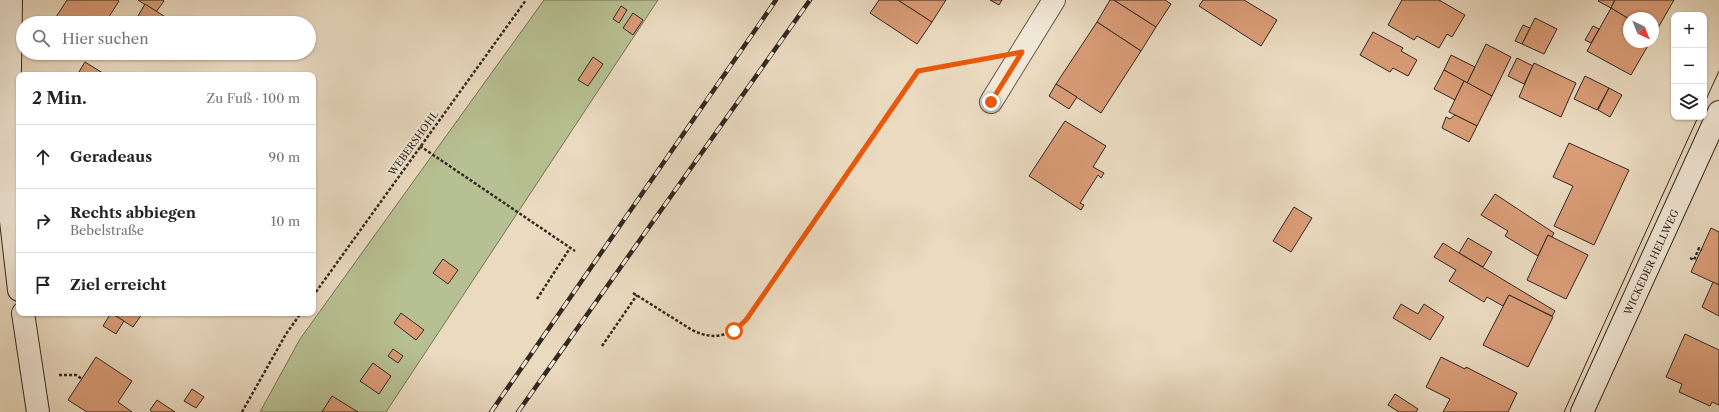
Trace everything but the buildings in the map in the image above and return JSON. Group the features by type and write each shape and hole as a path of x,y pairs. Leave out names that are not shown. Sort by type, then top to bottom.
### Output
{"street":[{"path":"11,0 4,195 16,271"},
{"path":"991,102 1054,0"},
{"name":"WICKEDER HELLWEG","path":"1582,412 1719,112"},
{"path":"23,316 38,412"}],"path":[{"name":"WEBERSHOHL","path":"316,292 526,0"},
{"path":"634,292 702,335 718,337 734,331 746,320 918,71 1022,52"},
{"path":"420,146 570,248 576,250"},
{"path":"537,299 570,248"},
{"path":"1690,258 1694,260 1699,248 1702,250"},
{"path":"602,346 637,295"},
{"path":"242,412 286,334 299,316"},
{"path":"54,375 76,375 82,379"}],"green space":[{"path":"544,0 658,0 386,412 260,412 300,339"}],"tram line":[{"path":"1707,97 1719,71"},
{"path":"1564,412 1697,120"}],"railway":[{"path":"491,412 776,0"},
{"path":"518,412 810,0"}],"route":[{"path":"734,331 746,320 918,71 1022,52 991,102"}]}
